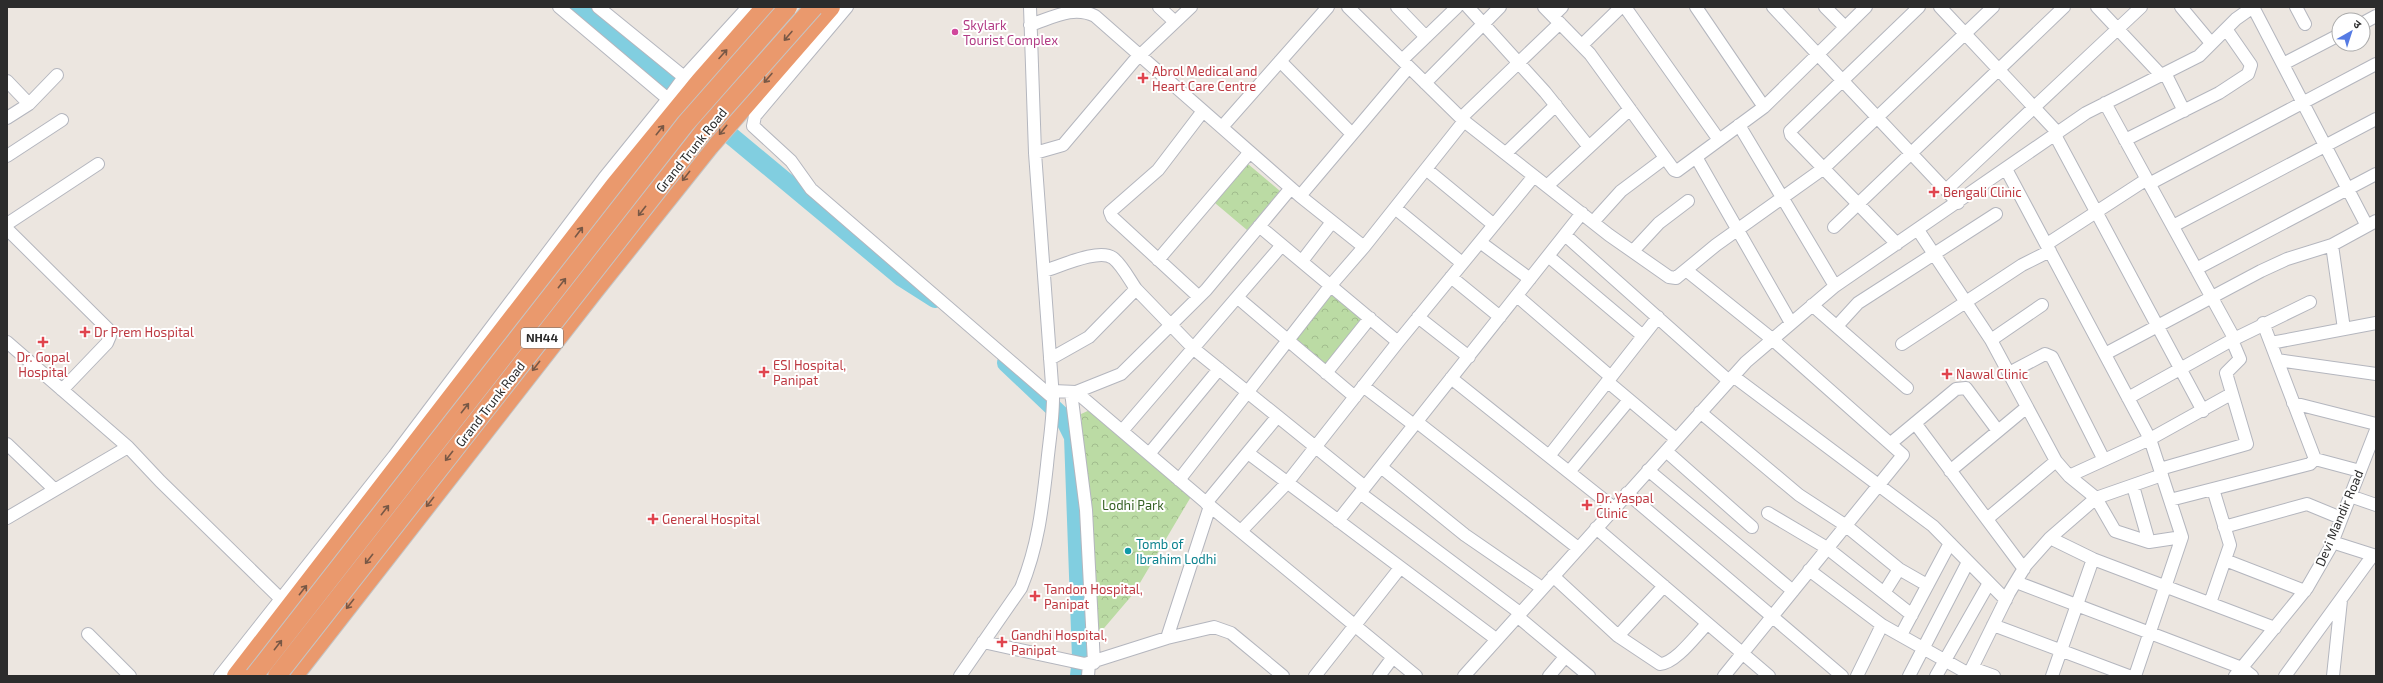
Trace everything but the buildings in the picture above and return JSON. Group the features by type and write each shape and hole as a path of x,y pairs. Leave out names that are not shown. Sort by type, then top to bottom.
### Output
{"highway":[{"path":"236,676 285,603 536,287 609,182 688,81 765,7"},
{"name":"Grand Trunk Road","path":"254,676 686,123 788,7"},
{"name":"Grand Trunk Road","path":"277,676 704,131 814,7"},
{"path":"294,676 574,317 710,146 831,7"},
{"path":"536,287 574,317"}],"street":[{"path":"559,7 671,103"},
{"path":"598,7 688,81 748,7"},
{"path":"847,7 755,116 753,126 791,161 811,188 1053,396"},
{"path":"960,676 1021,588 1040,531 1053,396 1035,153 1030,7"},
{"path":"1159,7 1174,21"},
{"path":"1035,153 1063,145 1139,56 1174,21 1191,7"},
{"path":"1222,128 1328,7"},
{"path":"1348,7 1463,120 1593,222 1669,277 1679,277 1739,229 1824,168 1993,7"},
{"path":"1397,7 1426,37"},
{"path":"1053,396 1074,392 1120,374 1199,297 1259,226 1352,134 1426,37 1457,7"},
{"path":"1468,7 1484,22 1519,62 1556,105 1589,147"},
{"path":"1425,83 1500,7"},
{"path":"1544,7 1582,45 1665,158 1677,171 1764,107 1866,7"},
{"path":"1179,480 1330,285 1364,247 1463,120 1519,62 1556,20 1562,7"},
{"path":"1582,45 1621,7"},
{"path":"1625,7 1719,140"},
{"path":"1696,7 1764,107"},
{"path":"1773,7 1958,203"},
{"path":"1825,7 1845,27"},
{"path":"1897,244 1791,135 1790,131 1841,80 1919,7"},
{"path":"1940,7 2034,107 2056,134 2203,411"},
{"path":"1834,227 2064,7"},
{"path":"2097,7 2163,74 2184,111"},
{"path":"1946,190 2141,7"},
{"path":"2181,7 2211,43"},
{"path":"2296,7 2306,24"},
{"path":"1464,676 1731,378 1772,339 1812,305 1835,286 1958,203 2086,113 2199,56 2226,29 2251,8 2283,64 2347,188 2374,224 2332,244 2287,259 2105,354"},
{"path":"1030,25 1074,10 1085,10 1095,16 1295,192 1364,247"},
{"path":"2126,140 2219,93 2248,74 2251,65 2226,29"},
{"path":"2283,64 2331,39"},
{"path":"1280,61 1352,134"},
{"path":"1902,344 2048,248 2096,211 2148,181 2303,104 2376,64"},
{"path":"7,118 29,104 57,75"},
{"path":"7,81 29,104"},
{"path":"1970,672 2006,600 2024,569 2050,538 2096,498 2133,486 2161,472 2247,444 2226,373 2240,359 2233,339 2212,297 2105,103"},
{"path":"1506,154 1556,105"},
{"path":"1547,186 1630,109"},
{"path":"1199,297 1112,217 1110,212 1158,170 1203,111"},
{"path":"2172,226 2376,119"},
{"path":"7,156 62,120"},
{"path":"1739,125 1835,286"},
{"path":"1158,260 1250,152"},
{"path":"1696,157 1739,229 1791,323"},
{"path":"1593,222 1621,191 1665,158"},
{"path":"7,224 98,164"},
{"path":"1426,169 1494,225"},
{"path":"2006,169 2150,439 2182,537 2135,676"},
{"path":"2196,269 2376,174"},
{"path":"1240,531 1287,483 1418,317 1534,176"},
{"path":"220,676 285,603 394,456 609,182"},
{"path":"1633,251 1659,223 1688,201"},
{"path":"1395,208 1462,263"},
{"path":"1338,521 1582,213"},
{"path":"1837,326 1858,303 1996,214"},
{"path":"1302,261 1332,222"},
{"path":"1259,226 1398,342"},
{"path":"7,229 108,329 110,336 107,344 62,390"},
{"path":"1918,230 1991,340 2056,461 2069,476 2096,498 2115,531 2149,542 2182,537"},
{"path":"1565,234 1658,317 1731,378 1933,526 2006,600"},
{"path":"1480,242 1530,279"},
{"path":"2332,244 2344,329"},
{"path":"1122,431 1238,298 1282,245"},
{"path":"1044,271 1096,254 1106,254 1116,261 1136,289 1169,326 1194,349 1315,448 1362,490 1519,614 1565,657 1589,676"},
{"path":"1548,256 1643,336"},
{"path":"1686,270 1772,339 1891,443 1902,455 1724,676"},
{"path":"1452,277 1500,317"},
{"path":"1050,359 1090,337 1136,289"},
{"path":"1517,296 1609,379 1629,400 1676,439"},
{"path":"1238,298 1355,397"},
{"path":"2128,398 2233,339 2310,302"},
{"path":"1812,305 1907,388"},
{"path":"1991,340 2042,305"},
{"path":"1418,317 1469,357"},
{"path":"1549,456 1658,317"},
{"path":"1326,372 1370,318"},
{"path":"2271,343 2376,323"},
{"path":"2263,324 2315,459"},
{"path":"7,342 128,447 160,481 285,603"},
{"path":"2009,373 2045,354 2052,357 2104,460"},
{"path":"2277,360 2376,374"},
{"path":"1149,454 1219,369"},
{"path":"1451,378 1614,508"},
{"path":"1364,386 1578,548"},
{"path":"1891,443 1956,389 1961,388 1966,388 1998,431"},
{"path":"1074,392 1208,505 1416,676"},
{"path":"1074,392 1086,510 1089,667"},
{"path":"2069,476 2150,439 2203,411 2231,394"},
{"path":"1569,472 1629,400"},
{"path":"2294,403 2376,424"},
{"path":"1950,471 2027,406"},
{"path":"1700,412 1799,496 1845,525 1899,569 1928,585"},
{"path":"1167,638 1208,505 1277,417"},
{"path":"1915,423 2024,569"},
{"name":"Devi Mandir Road","path":"2238,672 2305,591 2332,542 2360,471 2372,453 2376,430"},
{"path":"7,444 54,489"},
{"path":"7,518 54,489 128,447"},
{"path":"1666,451 1752,527"},
{"path":"1248,453 1496,639"},
{"path":"2315,459 2360,471"},
{"path":"2170,500 2310,464 2315,459"},
{"path":"1987,519 2056,461"},
{"path":"1381,466 1465,535 1542,588"},
{"path":"1648,470 1793,590"},
{"path":"2133,486 2149,542"},
{"path":"2210,603 2230,545 2213,489"},
{"path":"1627,493 1842,676"},
{"path":"2350,496 2376,505"},
{"path":"2224,527 2307,504 2341,518"},
{"path":"1768,514 1827,548 1912,615"},
{"path":"1596,528 1769,676"},
{"path":"2050,538 2093,559 2275,628"},
{"path":"2285,676 2374,556 2332,542"},
{"path":"1901,635 1950,543"},
{"path":"2052,676 2093,559"},
{"path":"2225,560 2305,591"},
{"path":"1909,676 1968,562"},
{"path":"1315,676 1400,568"},
{"path":"1884,593 1899,569"},
{"path":"1809,570 1882,625 1970,672 1994,676"},
{"path":"1553,576 1618,636 1660,664 1667,664 1707,624"},
{"path":"2016,582 2150,633 2238,672 2252,676"},
{"path":"1936,676 1989,583"},
{"path":"1618,636 1664,586"},
{"path":"2333,676 2342,598"},
{"path":"1857,676 1882,625"},
{"path":"1993,625 2129,676"},
{"path":"983,642 1089,667 1167,638 1206,628 1222,629 1231,634 1283,676"},
{"path":"88,634 130,676"},
{"path":"1379,676 1393,657"},
{"path":"1548,676 1565,657"}],"green space":[{"path":"1248,164 1280,191 1247,230 1215,203"},
{"path":"1332,293 1363,318 1326,365 1295,340"},
{"name":"Lodhi Park","path":"1092,409 1192,495 1134,593 1099,634 1096,633 1081,414"}],"waterway":[{"path":"579,7 689,101"},
{"path":"712,120 902,278 935,299"},
{"path":"1006,363 1063,417 1073,437 1081,658 1079,676"}],"place":[{"name":"Skylark Tourist Complex","path":"955,32"},
{"name":"Abrol Medical and Heart Care Centre","path":"1143,78"},
{"name":"Bengali Clinic","path":"1934,192"},
{"name":"Dr Prem Hospital","path":"85,332"},
{"name":"Dr. Gopal Hospital","path":"43,342"},
{"name":"ESI Hospital, Panipat","path":"764,372"},
{"name":"Nawal Clinic","path":"1947,374"},
{"name":"Dr. Yaspal Clinic","path":"1587,505"},
{"name":"General Hospital","path":"653,519"},
{"name":"Tomb of Ibrahim Lodhi","path":"1128,551"},
{"name":"Tandon Hospital, Panipat","path":"1035,596"},
{"name":"Gandhi Hospital, Panipat","path":"1002,642"}]}
